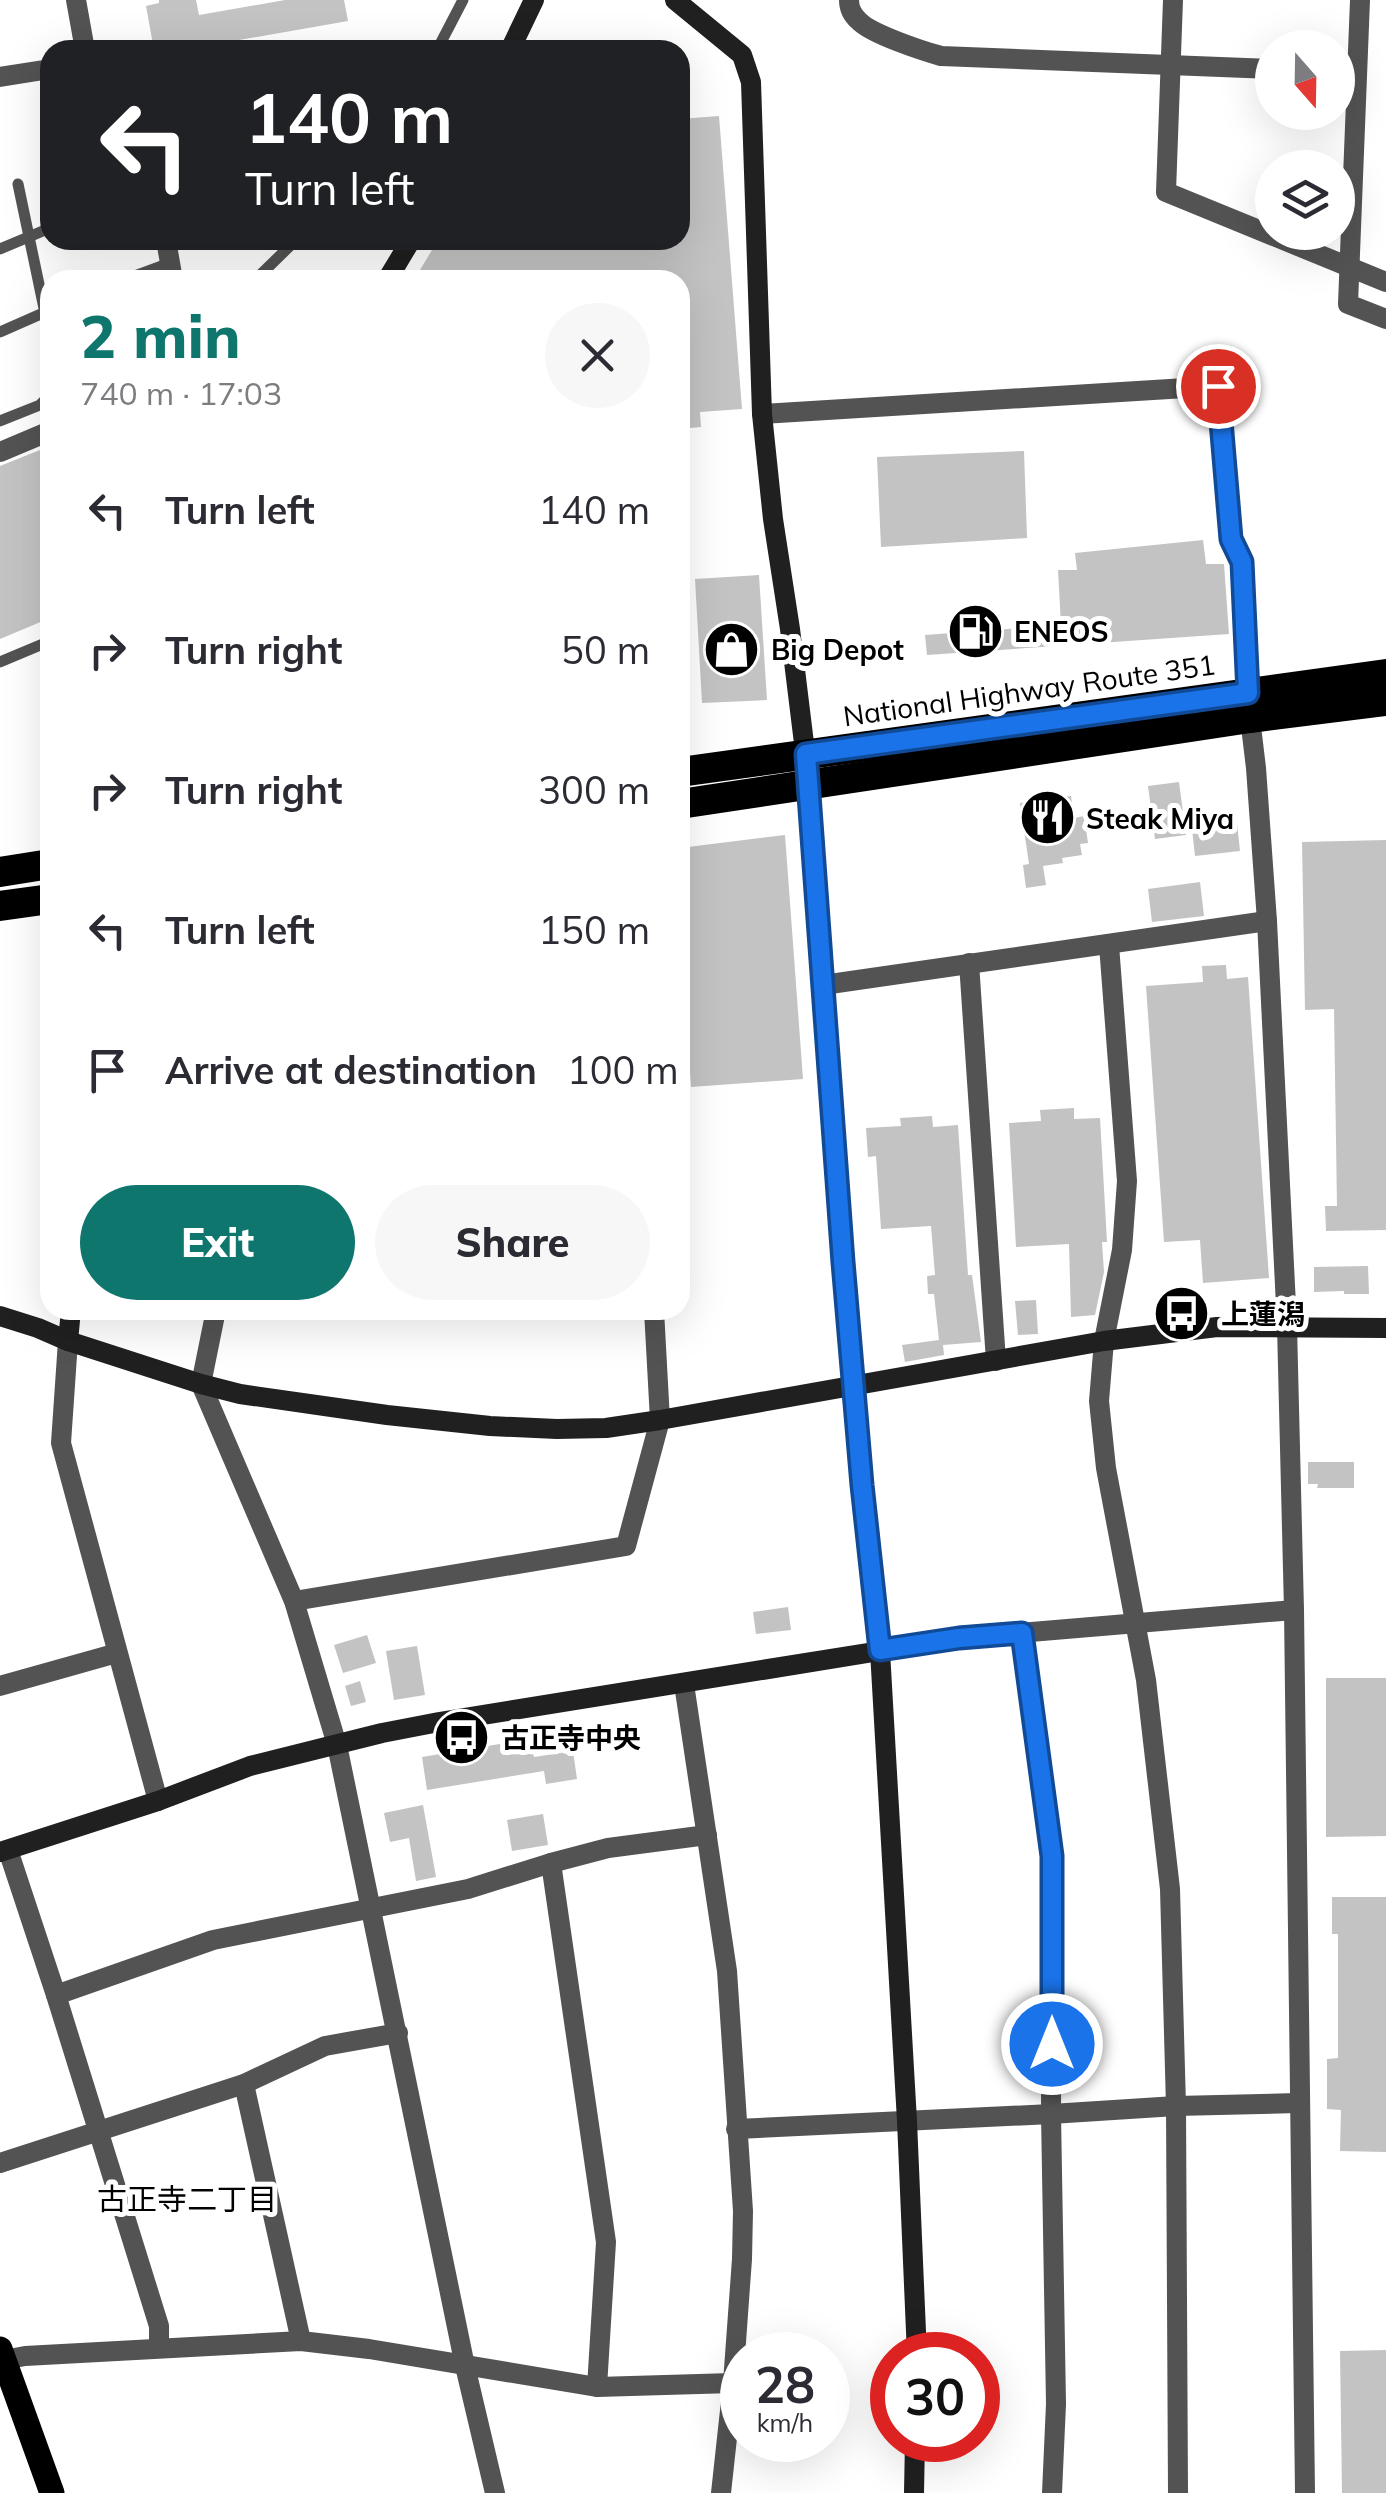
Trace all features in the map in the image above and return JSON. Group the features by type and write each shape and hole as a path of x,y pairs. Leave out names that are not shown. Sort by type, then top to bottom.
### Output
{"highway":[{"name":"National Highway Route 351","path":"690,802 1249,706 1386,674"},
{"name":"National Highway Route 351","path":"690,771 806,754 1249,706 1386,702"},
{"path":"0,872 40,866"},
{"path":"0,906 40,900"}],"main road":[{"path":"1,2357 52,2493"}],"street":[{"path":"76,0 83,40"},
{"path":"515,40 534,0"},
{"path":"675,0 742,56 751,82 762,414 809,784 854,1385 880,1650 916,2332"},
{"path":"849,0 849,8 861,24 942,56 1255,68"},
{"path":"1172,0 1166,192 1386,282"},
{"path":"1355,30 1360,0"},
{"path":"0,77 40,70"},
{"path":"1347,130 1348,304 1386,319"},
{"path":"762,414 1218,386 1231,539 1242,562 1287,1326 1305,2493"},
{"path":"0,452 40,435"},
{"path":"823,985 1266,921"},
{"path":"1108,945 1127,1181 1122,1250 1104,1341 1099,1401 1106,1468 1148,1700 1170,1889 1176,2106 1178,2493"},
{"path":"969,964 996,1361"},
{"path":"0,1316 68,1342 240,1394 490,1426 606,1428 1104,1341 1217,1326 1386,1328"},
{"path":"70,1320 61,1444 158,1801"},
{"path":"214,1320 201,1384 294,1601 337,1744 464,2366 495,2493"},
{"path":"294,1601 626,1546 660,1420 655,1320"},
{"path":"159,2348 159,2326 56,1994 4,1851 158,1801 250,1766 439,1722 959,1638 1294,1610"},
{"path":"1022,1633 1052,1856 1056,2404 1052,2493"},
{"path":"0,1686 117,1653"},
{"path":"684,1684 727,1971 742,2211 737,2332"},
{"path":"56,1994 212,1940 468,1888 608,1848 707,1834"},
{"path":"551,1863 606,2242 597,2387"},
{"path":"0,2163 244,2084 325,2046 398,2034"},
{"path":"244,2084 300,2341"},
{"path":"736,2129 1298,2103"},
{"path":"1,2357 300,2341 597,2387 720,2383"},
{"path":"722,2493 725,2462"},
{"path":"914,2493 915,2462"}],"lane":[{"path":"442,40 462,0"},
{"path":"18,184 40,283"},
{"path":"0,249 40,232"},
{"path":"264,270 286,250"},
{"path":"0,332 40,315"},
{"path":"0,421 40,405"},
{"path":"0,662 40,645"}],"building":[{"path":"196,0 199,15 285,0 344,0 348,21 239,40 152,40 146,6"},
{"path":"719,116 742,409 700,412 701,427 690,428 690,270 420,270 432,250 690,250 690,118"},
{"path":"40,450 40,622 0,639 0,466"},
{"path":"1024,451 1027,538 881,547 877,457"},
{"path":"1203,540 1206,564 1224,564 1229,634 927,655 925,635 1061,625 1058,570 1077,570 1075,553"},
{"path":"759,575 767,700 702,703 695,579"},
{"path":"1179,782 1186,835 1155,839 1148,786"},
{"path":"1071,796 1074,818 1084,816 1088,843 1080,844 1082,855 1043,866 1046,885 1026,888 1023,865 1029,864 1020,803"},
{"path":"1236,814 1240,851 1195,856 1191,820"},
{"path":"785,835 803,1079 691,1087 690,847"},
{"path":"1386,840 1386,1230 1326,1231 1325,1206 1337,1206 1334,1009 1305,1010 1302,842"},
{"path":"1200,882 1204,916 1152,922 1148,889"},
{"path":"1226,965 1227,979 1248,977 1269,1278 1203,1283 1200,1240 1164,1242 1146,986 1203,982 1202,966"},
{"path":"1074,1108 1074,1119 1100,1118 1107,1242 1102,1242 1104,1272 1095,1315 1071,1317 1069,1244 1016,1247 1009,1123 1041,1121 1040,1110"},
{"path":"932,1116 933,1127 958,1125 968,1275 972,1275 981,1342 943,1345 944,1355 905,1362 902,1345 939,1340 934,1294 928,1294 927,1276 935,1275 931,1226 881,1229 876,1156 868,1157 866,1128 901,1126 900,1118"},
{"path":"1368,1266 1369,1294 1314,1292 1314,1267"},
{"path":"1036,1300 1038,1334 1018,1335 1015,1301"},
{"path":"1308,1462 1354,1462 1354,1488 1317,1488 1318,1484 1308,1484"},
{"path":"788,1607 791,1630 756,1634 753,1612"},
{"path":"367,1635 376,1663 343,1673 334,1645"},
{"path":"417,1646 425,1695 394,1700 386,1651"},
{"path":"1326,1678 1386,1678 1386,1836 1326,1837"},
{"path":"360,1681 366,1702 351,1706 345,1686"},
{"path":"530,1739 534,1757 573,1751 577,1779 546,1784 544,1771 427,1790 422,1757"},
{"path":"423,1805 436,1877 416,1881 409,1838 390,1842 384,1813"},
{"path":"543,1814 548,1845 512,1851 507,1820"},
{"path":"1332,1897 1386,1897 1386,2152 1340,2151 1341,2110 1327,2109 1327,2059 1338,2058 1338,1934 1332,1934"},
{"path":"1386,2350 1386,2493 1342,2493 1340,2351"}],"place":[{"name":"ENEOS","path":"975,631"},
{"name":"Big Depot","path":"732,649"},
{"name":"Steak Miya","path":"1047,818"},
{"name":"上蓮潟","path":"1182,1313"},
{"name":"古正寺中央","path":"462,1737"}],"district":[{"name":"古正寺二丁目","path":"187,2199"}],"route":[{"path":"1052,2044 1052,1856 1022,1633 880,1650 843,1262 806,754 1248,693 1242,562 1231,539 1218,386"}]}
